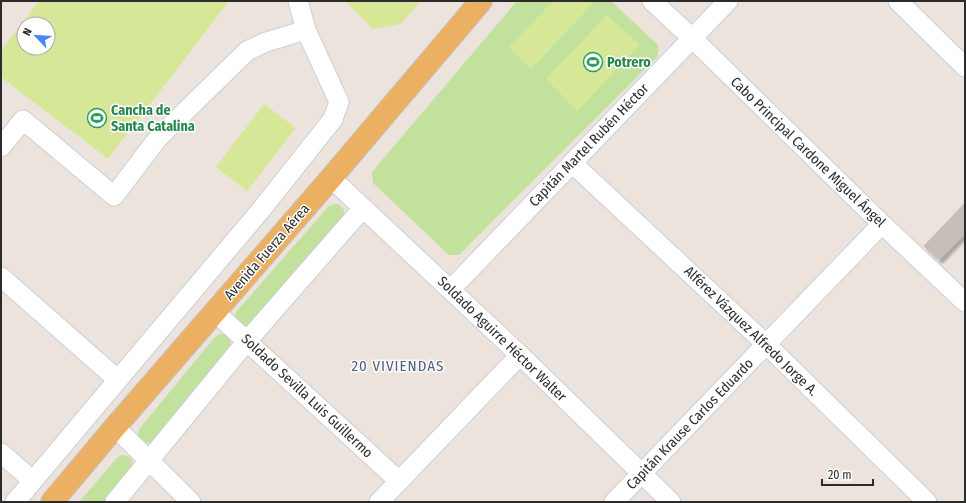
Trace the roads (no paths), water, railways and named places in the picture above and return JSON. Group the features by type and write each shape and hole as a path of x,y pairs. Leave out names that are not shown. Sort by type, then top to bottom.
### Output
{"main road":[{"name":"Avenida Fuerza Aérea","path":"52,502 481,1"}],"street":[{"path":"15,502 260,211 333,118 339,102 306,30 298,1"},
{"name":"Cabo Principal Cardone Miguel Ángel","path":"652,1 692,38 882,224 965,302"},
{"name":"Capitán Martel Rubén Héctor","path":"451,289 728,1"},
{"path":"898,1 965,67"},
{"path":"1,147 23,120 114,196 158,138 247,52 266,42 306,30"},
{"name":"Alférez Vázquez Alfredo Jorge A.","path":"572,163 766,344 928,502"},
{"name":"Soldado Aguirre Héctor Walter","path":"331,178 451,289 671,502"},
{"path":"115,502 247,341 363,208"},
{"name":"Capitán Krause Carlos Eduardo","path":"614,502 882,224"},
{"path":"1,277 118,380"},
{"name":"Soldado Sevilla Luis Guillermo","path":"215,312 399,481"},
{"path":"379,502 520,355"},
{"path":"115,427 191,502"},
{"path":"1,453 33,481"}],"place":[{"name":"Potrero","path":"593,62"},
{"name":"Cancha de Santa Catalina","path":"97,118"}],"district":[{"name":"20 VIVIENDAS","path":"398,366"}]}
